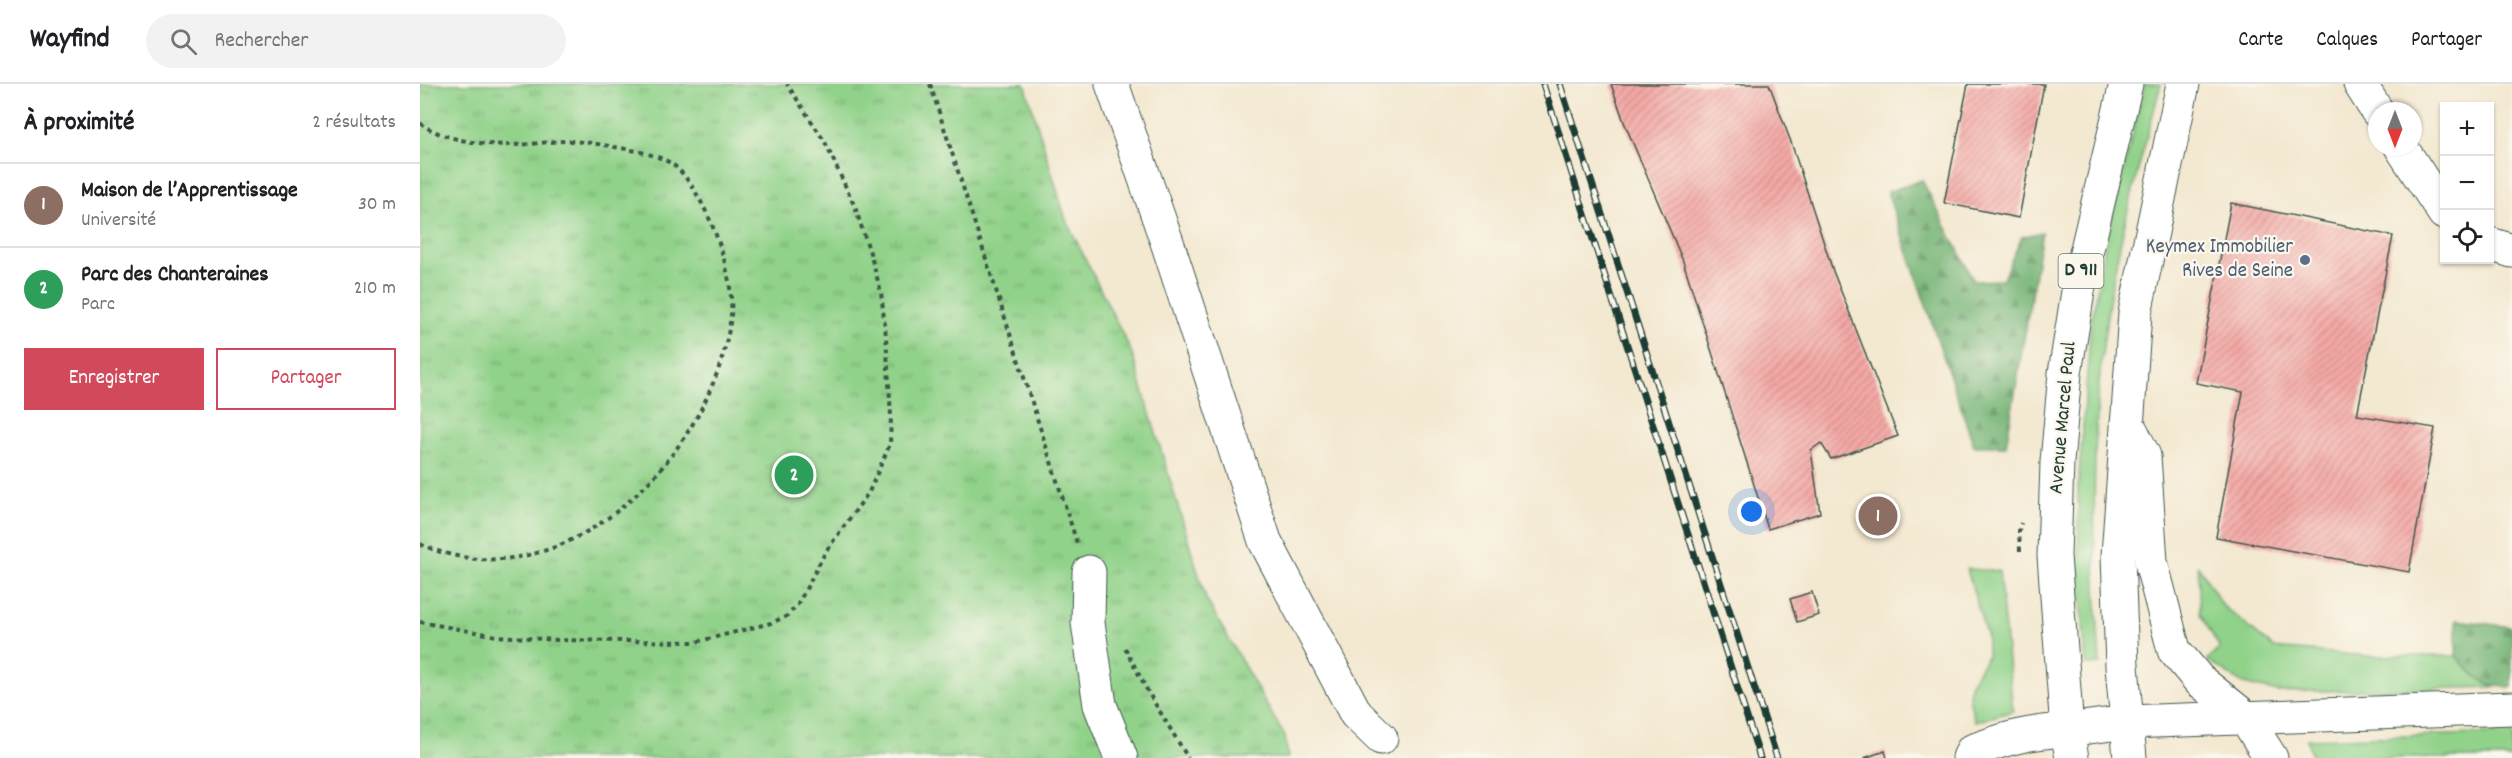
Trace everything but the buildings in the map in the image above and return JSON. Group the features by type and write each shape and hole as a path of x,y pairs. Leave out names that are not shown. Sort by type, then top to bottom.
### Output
{"main road":[{"path":"1112,84 1168,245 1265,541 1356,714 1381,738"},
{"name":"Avenue Marcel Paul","path":"2069,744 2054,556 2057,462 2065,373 2080,279 2126,84"},
{"path":"2130,758 2122,666 2118,556 2135,313 2183,84"},
{"path":"2360,84 2372,102"},
{"path":"2407,156 2443,210"},
{"path":"2494,244 2512,251"},
{"path":"2127,423 2144,456 2151,562 2174,650 2199,680 2245,717 2271,758"},
{"path":"1089,572 1088,623 1100,705 1121,758"},
{"path":"1963,756 2024,733 2069,744 2127,722 2512,708"}],"path":[{"path":"420,622 497,636 558,640 696,642 771,622 787,616 798,604 826,551 869,492 890,444 891,416 886,336 880,292 871,256 855,207 825,142 787,84"},
{"path":"930,84 1074,534 1089,572"},
{"path":"420,123 430,131 452,138 510,145 568,141 602,144 657,156 680,170 702,203 717,237 728,282 731,312 725,352 709,392 692,423 664,464 619,511 582,537 541,553 493,561 454,555 420,544"},
{"path":"1123,644 1148,692 1188,758"}],"green space":[{"path":"420,84 1025,84 1066,220 1131,351 1206,599 1285,737 1288,758 420,758"},
{"path":"2145,84 2161,84 2123,233 2106,323 2097,408 2094,493 2100,664 2086,665 2079,566 2078,488 2091,324 2106,242"},
{"path":"1922,180 1974,281 2002,280 2022,237 2042,232 2006,446 1974,446 1887,192"},
{"path":"2198,565 2222,605 2274,648 2367,656 2456,656 2474,675 2495,687 2278,692 2243,684 2207,660 2220,648 2200,614"},
{"path":"1967,569 1999,571 2013,711 1975,722 1969,698 1970,685 1987,656 1987,638"},
{"path":"2456,620 2512,627 2512,687 2487,683 2468,669 2456,656"},
{"path":"2512,733 2512,758 2312,758 2307,739"}],"railway":[{"path":"1543,84 1760,758"},
{"path":"1560,84 1777,758"}],"place":[{"name":"Keymex Immobilier Rives de Seine","path":"2305,260"},
{"name":"Parc des Chanteraines","path":"794,475"},
{"name":"Maison de l’Apprentissage","path":"1878,516"}]}
